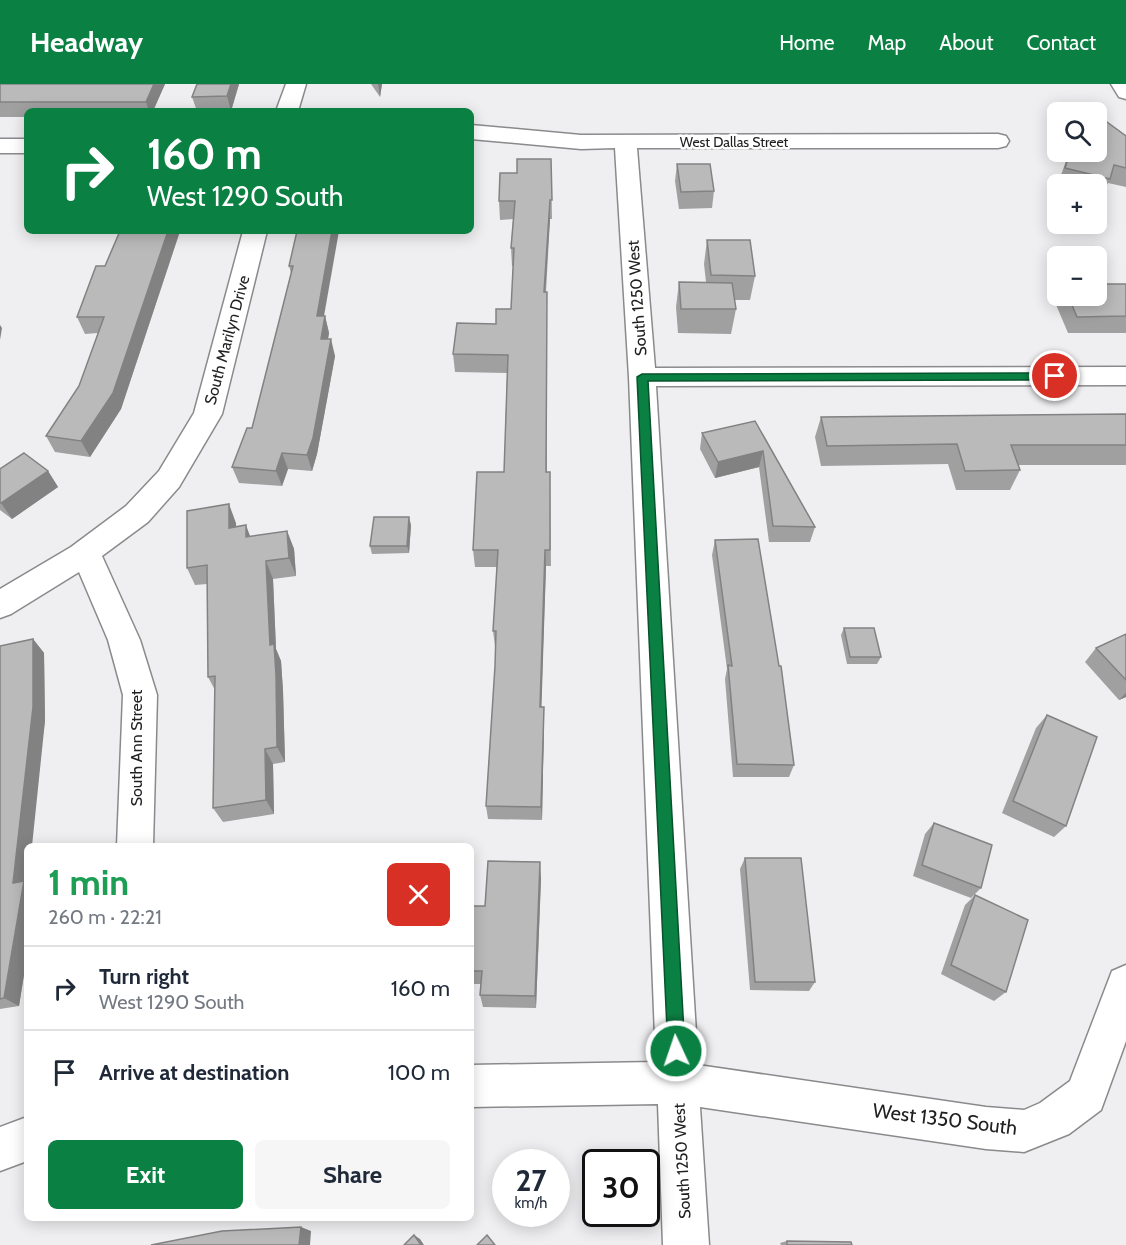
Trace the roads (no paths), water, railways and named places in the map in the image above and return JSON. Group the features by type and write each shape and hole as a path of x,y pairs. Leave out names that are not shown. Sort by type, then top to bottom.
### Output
{"street":[{"path":"289,108 296,84"},
{"path":"1121,84 1126,93"},
{"name":"West Dallas Street","path":"474,132 581,142 998,141"},
{"name":"South 1250 West","path":"626,142 642,377 686,1245"},
{"path":"0,146 24,146"},
{"name":"South Marilyn Drive","path":"0,604 85,552 137,514 169,479 208,414 254,234"},
{"path":"642,377 1126,376"},
{"name":"South Ann Street","path":"85,552 114,613 135,673 140,695 135,843"},
{"name":"West 1350 South","path":"474,1086 678,1083 941,1119 986,1128 1024,1131 1054,1119 1086,1095 1126,985"},
{"path":"0,1149 24,1141"}]}
